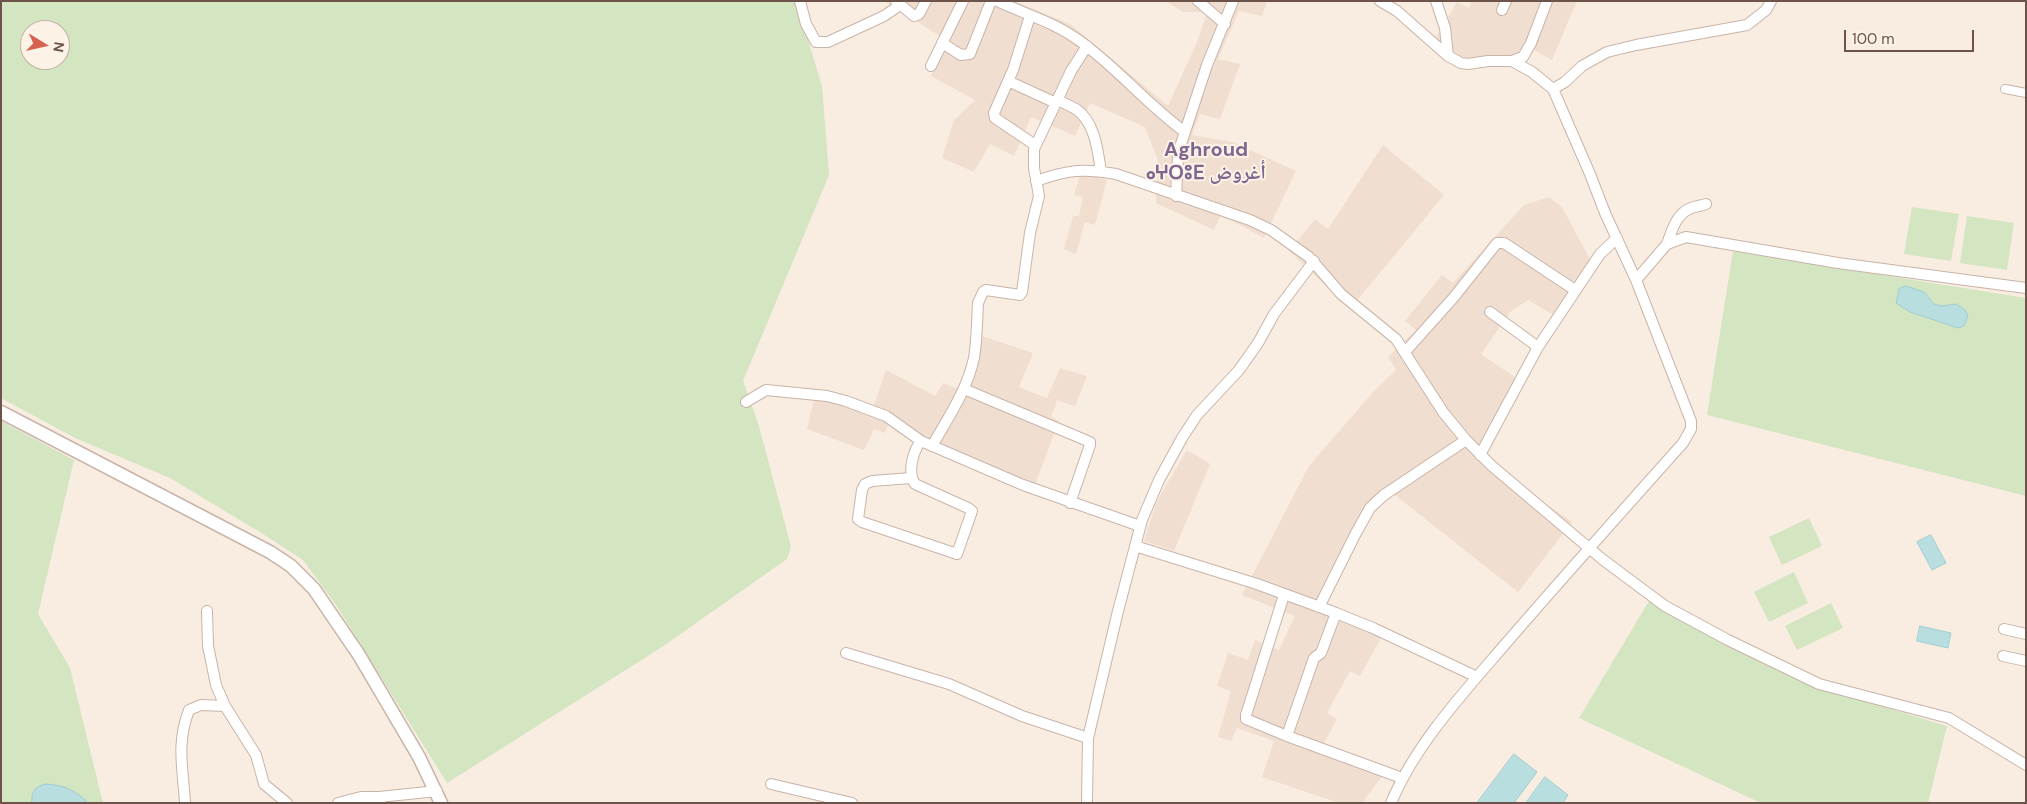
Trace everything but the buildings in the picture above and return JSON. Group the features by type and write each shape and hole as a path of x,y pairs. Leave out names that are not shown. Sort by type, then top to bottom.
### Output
{"street":[{"path":"800,1 806,24 816,42 821,43 828,42 884,16 898,3 914,16 917,16 926,1"},
{"path":"931,66 963,1"},
{"path":"942,43 961,55 970,54 991,1"},
{"path":"997,1 1066,31 1087,46 1135,87 1166,118 1185,132"},
{"path":"1198,1 1225,24"},
{"path":"1176,196 1178,157 1185,132 1207,65 1233,1"},
{"path":"1380,1 1397,11 1448,56 1461,63 1520,60 1527,53 1547,1"},
{"path":"1436,1 1446,28 1448,56"},
{"path":"1553,90 1582,66 1607,52 1746,24 1766,10 1771,1"},
{"path":"1030,16 1008,81 994,113 996,118 1035,145"},
{"path":"932,446 964,389 974,358 978,303 983,292 986,290 1020,295 1022,292 1030,233 1039,196 1033,158 1035,145 1071,70 1087,46"},
{"path":"1391,803 1402,778 1444,718 1589,546 1683,443 1691,429 1691,421 1636,280 1604,213 1590,174 1553,90 1532,72 1512,61"},
{"path":"1008,81 1078,110 1086,119 1097,147 1101,172"},
{"path":"2005,89 2026,93"},
{"path":"1036,181 1076,170 1116,174 1250,220 1271,230 1314,261 1341,294 1396,339 1428,391 1480,455 1602,559 1665,606 1735,644 1819,684 1949,718 2026,765"},
{"path":"1636,280 1667,244 1681,214 1693,207 1706,204"},
{"path":"1667,244 1686,237 1838,263 2026,288"},
{"path":"1480,455 1538,347 1600,254 1617,238"},
{"path":"1405,352 1454,297 1497,243 1504,242 1575,290"},
{"path":"1087,803 1088,738 1140,526 1159,480 1197,415 1239,370 1288,295 1314,261"},
{"path":"1490,312 1538,347"},
{"path":"964,389 1090,442 1070,503"},
{"path":"746,402 766,390 833,397 886,416 920,441 1023,485 1140,526"},
{"path":"1,412 270,552 291,566 314,589 359,655 419,758 439,797 380,800 361,797 338,803"},
{"path":"1320,607 1370,508 1384,495 1466,440"},
{"path":"911,478 872,481 866,484 862,490 858,519 924,545 957,554 972,511 915,484 911,478 914,449 920,441"},
{"path":"1135,546 1257,584 1336,613 1373,628 1477,677"},
{"path":"1284,595 1246,719 1402,778"},
{"path":"207,611 208,646 216,685 224,706 256,755 264,784 287,803"},
{"path":"1287,736 1314,658 1321,653 1336,613"},
{"path":"2004,629 2026,634"},
{"path":"846,653 949,684 1022,716 1088,738"},
{"path":"2002,656 2026,660"},
{"path":"185,803 180,749 182,727 189,710 201,704 224,706"},
{"path":"771,784 852,803"}],"shaded area":[{"path":"884,1 1014,1 1070,24 1168,106 1197,42 1207,12 1183,12 1166,1 1267,1 1262,16 1239,11 1218,59 1240,64 1220,119 1200,114 1192,135 1233,142 1296,171 1264,238 1221,215 1214,230 1156,203 1158,160 1145,127 1090,103 1075,136 1031,117 1014,156 990,144 974,172 942,158 954,120 975,100 931,76 948,41"},
{"path":"1472,1 1577,1 1552,60 1534,50 1523,67 1474,63 1434,41 1457,2 1469,8"},
{"path":"1383,145 1444,195 1350,309 1289,251 1315,219 1328,229"},
{"path":"1081,172 1107,180 1095,225 1085,222 1076,254 1064,249 1073,216 1079,216 1083,197 1074,195"},
{"path":"1549,197 1562,207 1591,261 1557,317 1528,300 1510,312 1481,354 1522,382 1481,459 1572,522 1518,592 1391,492 1370,512 1315,607 1382,636 1360,676 1350,671 1327,713 1337,719 1323,745 1386,771 1362,803 1339,803 1262,777 1274,741 1237,728 1231,741 1218,737 1231,691 1217,686 1228,653 1248,660 1255,640 1279,650 1295,616 1242,595 1309,466 1374,391 1396,370 1388,357 1416,330 1405,321 1442,275 1453,283 1524,205"},
{"path":"976,334 1033,353 1019,387 1047,398 1060,368 1087,376 1075,406 1057,400 1051,417 1059,421 1032,493 889,422 885,433 874,429 864,450 807,429 815,395 850,396 874,405 886,370 935,396 943,383 960,390"},
{"path":"1187,450 1210,464 1174,551 1144,541 1157,501"}],"green space":[{"path":"1,1 796,1 822,86 829,175 743,381 758,423 791,546 787,559 662,647 447,783 336,605 303,560 170,478 75,438 1,398"},
{"path":"1912,207 1959,214 1951,261 1904,254"},
{"path":"1967,216 2014,223 2007,270 1960,263"},
{"path":"1733,251 2026,298 2026,496 1707,415"},
{"path":"1,421 74,460 38,614 70,668 103,803 1,803"},
{"path":"1809,518 1822,546 1782,565 1769,537"},
{"path":"1794,572 1808,603 1769,622 1754,592"},
{"path":"1652,596 1821,688 1947,726 1928,803 1761,803 1579,718"},
{"path":"1831,603 1843,628 1797,650 1785,626"}],"water":[{"path":"1906,286 1924,292 1934,304 1941,306 1956,304 1965,310 1968,316 1964,326 1958,328 1910,312 1896,303 1899,289"},
{"path":"1931,535 1946,563 1932,570 1917,542"},
{"path":"1920,626 1951,633 1948,648 1917,641"},
{"path":"1514,754 1537,772 1514,803 1477,803"},
{"path":"1545,777 1568,795 1563,803 1526,803"},
{"path":"46,784 69,789 88,803 32,803 34,790"}],"district":[{"name":"Aghroud ⴰⵖⵔⵓⴹ أغروض","path":"1206,162"}]}
